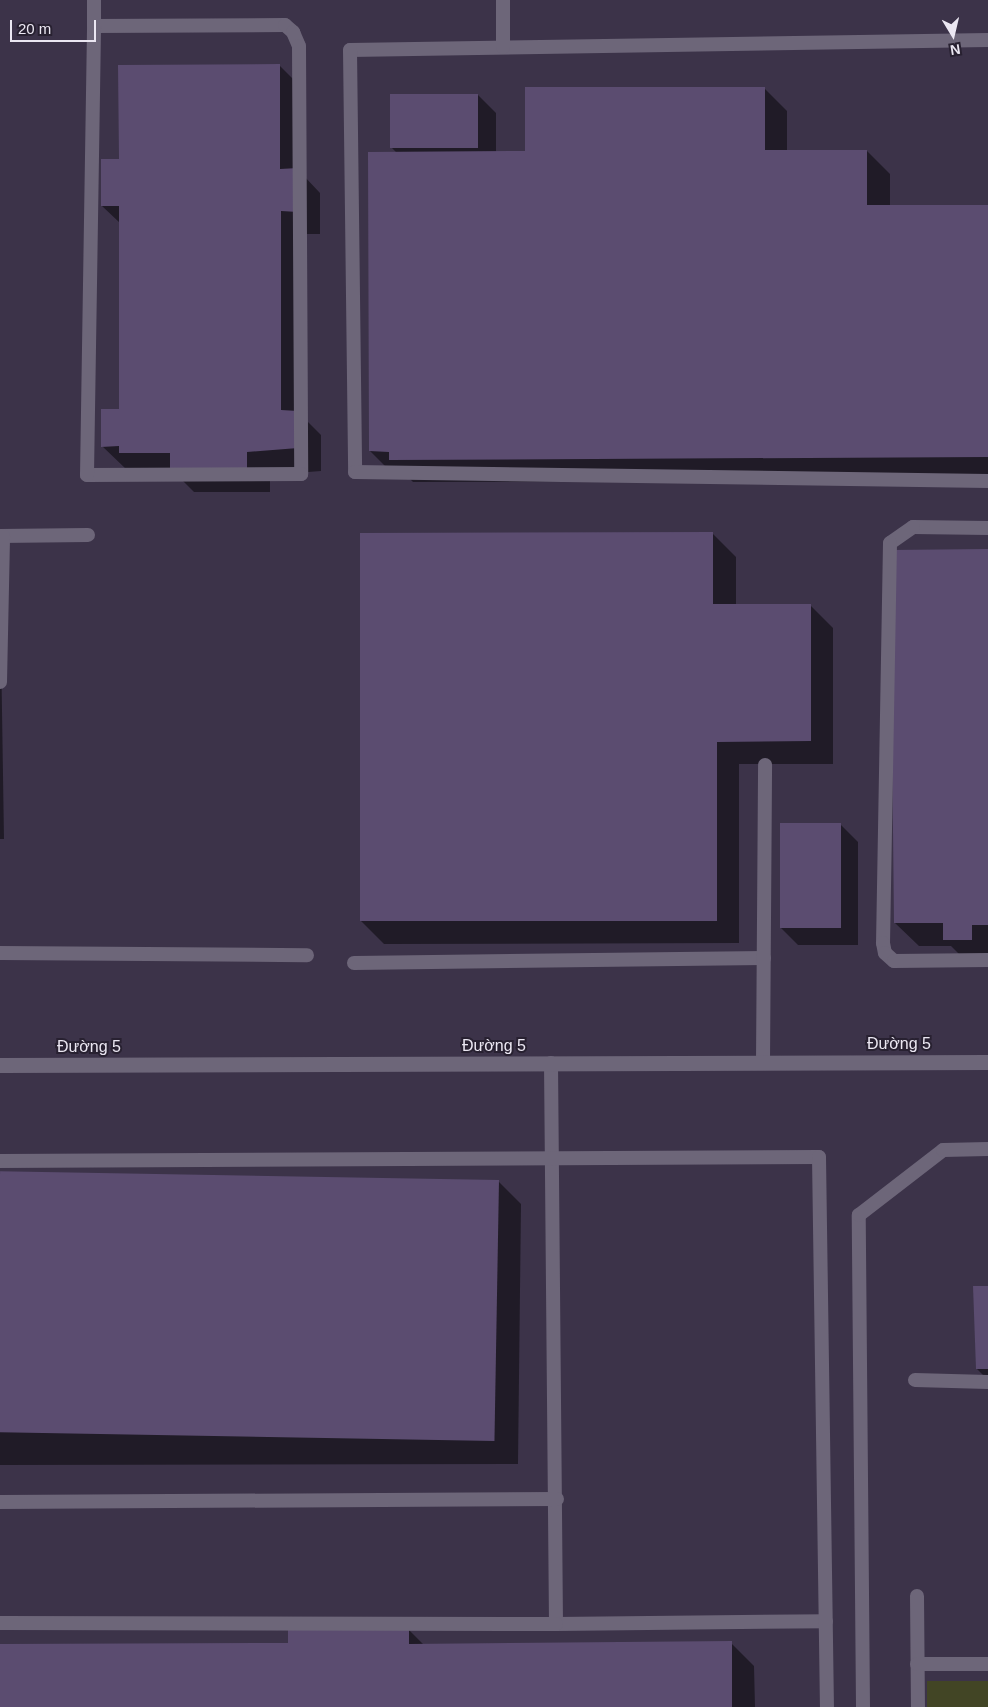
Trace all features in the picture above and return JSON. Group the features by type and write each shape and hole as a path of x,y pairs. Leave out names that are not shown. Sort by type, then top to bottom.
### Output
{"street":[{"name":"Đường 5","path":"0,1065 988,1062"}],"lane":[{"path":"94,0 87,475 301,474 299,46 293,32 284,25 94,26"},
{"path":"503,0 503,47"},
{"path":"988,40 350,50 355,472 988,481"},
{"path":"988,528 913,527 890,543 883,944 885,953 894,961 988,960"},
{"path":"0,682 1,536 88,535"},
{"path":"763,1062 765,764"},
{"path":"0,953 308,955"},
{"path":"354,963 764,958"},
{"path":"551,1063 556,1624"},
{"path":"863,1707 858,1215 943,1150 988,1149"},
{"path":"0,1161 820,1157 826,1707"},
{"path":"916,1380 988,1382"},
{"path":"0,1502 556,1499"},
{"path":"917,1596 918,1707"},
{"path":"0,1623 556,1624 826,1621"},
{"path":"918,1664 988,1664"}],"shaded area":[{"path":"0,0 988,0 988,1707 0,1707"}],"green space":[{"path":"927,1681 988,1681 988,1707 927,1707"}],"building":[{"path":"280,64 280,169 298,168 298,212 281,211 281,410 298,411 298,448 247,452 247,469 170,469 170,453 119,453 119,446 101,447 101,409 119,409 119,206 101,206 101,159 119,159 118,65"},
{"path":"525,87 765,87 765,150 867,150 867,205 988,205 988,457 389,460 389,452 369,451 368,152 525,151"},
{"path":"390,94 478,94 478,148 390,148"},
{"path":"713,532 713,604 811,604 811,741 717,742 717,921 360,921 360,533"},
{"path":"988,549 988,925 972,925 972,940 943,940 943,923 894,923 890,550"},
{"path":"780,823 841,823 841,928 780,928"},
{"path":"0,1171 499,1180 494,1441 0,1432"},
{"path":"973,1286 988,1286 988,1369 976,1369"},
{"path":"409,1628 409,1644 732,1641 732,1707 0,1707 0,1644 288,1643 288,1629"}]}
